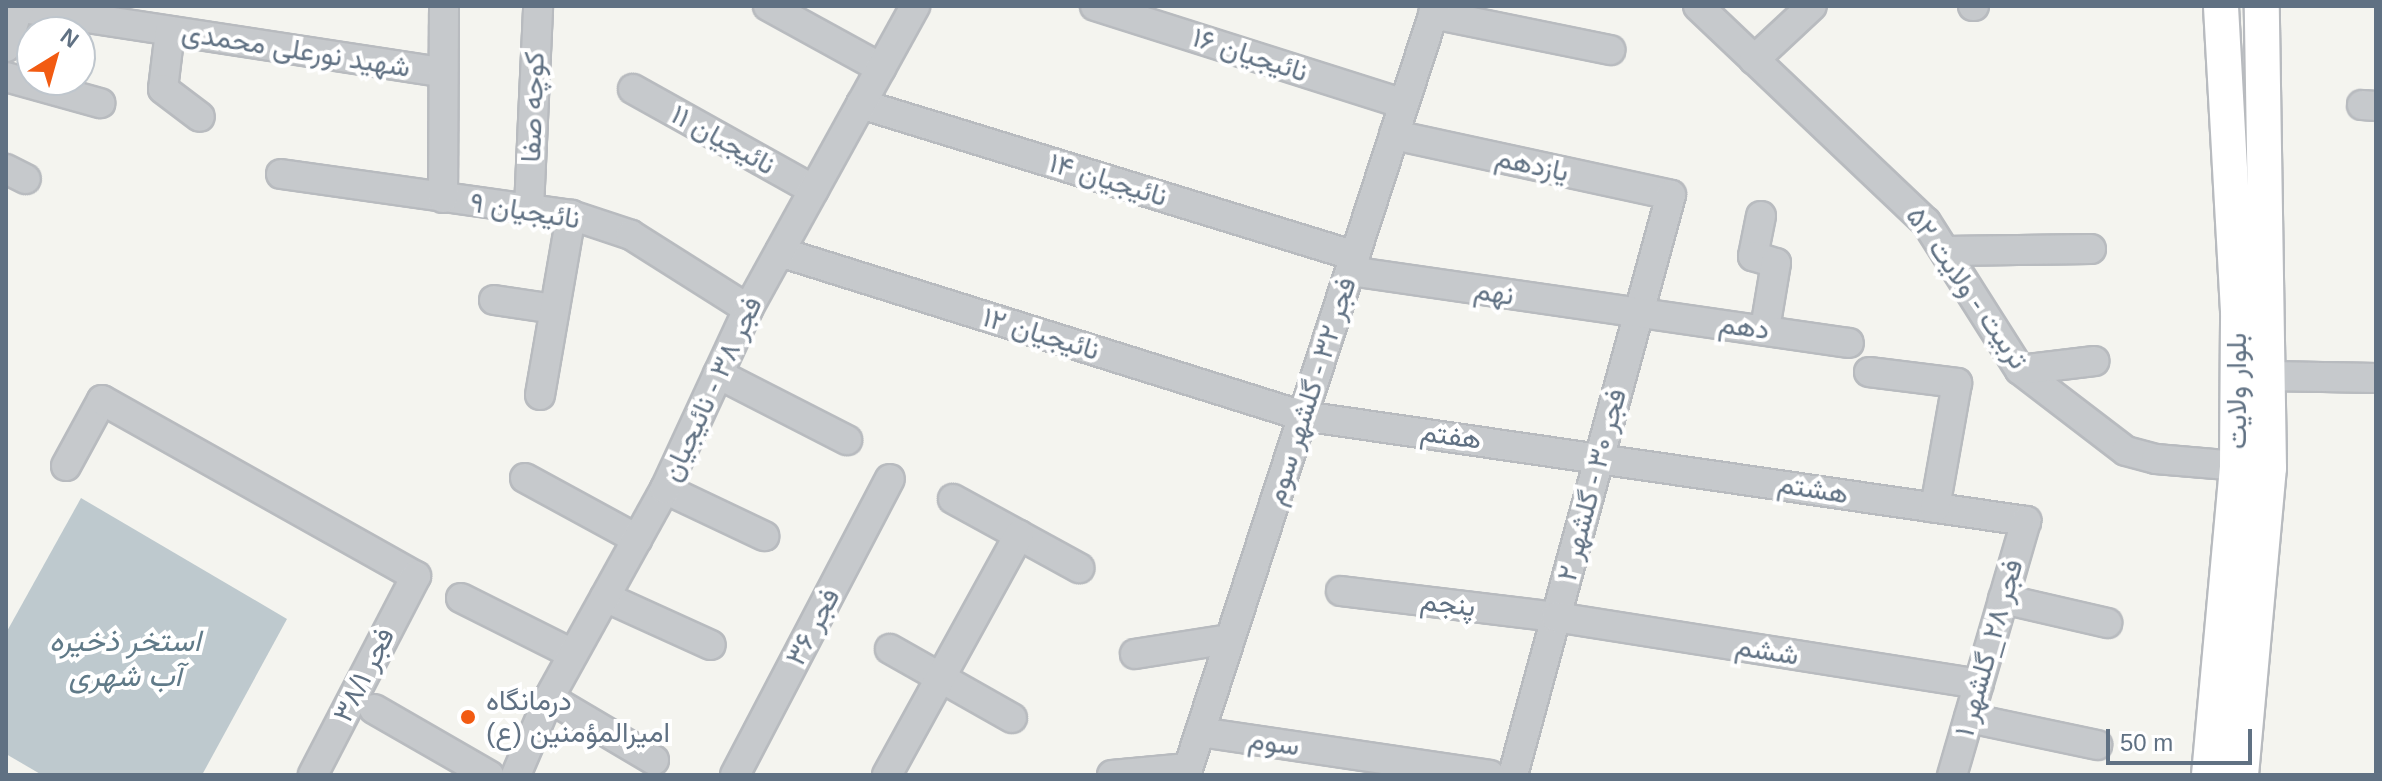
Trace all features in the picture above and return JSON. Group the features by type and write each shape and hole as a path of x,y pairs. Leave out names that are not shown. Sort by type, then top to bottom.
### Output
{"main road":[{"name":"بلوار ولایت","path":"2209,775 2237,466 2238,311 2221,6"},
{"name":"بلوار ولایت","path":"2241,775 2269,468 2262,6"}],"street":[{"path":"443,198 441,72 444,6"},
{"name":"کوچه صفا","path":"529,208 538,6"},
{"path":"768,6 881,68"},
{"name":"فجر ۳۸ - نائیجیان","path":"516,775 549,698 665,489 748,309 915,6"},
{"name":"نائیجیان ۱۶","path":"1095,6 1404,104"},
{"name":"تربیت - ولایت ۵۲","path":"1698,6 1904,197 1945,251 2020,370 2126,451 2237,466"},
{"path":"1754,60 1812,6"},
{"path":"6,47 15,7"},
{"name":"شهید نورعلی محمدی","path":"15,7 441,72"},
{"path":"1435,10 1610,50"},
{"name":"فجر ۳۲ - گلشهر سوم","path":"1187,772 1435,10"},
{"path":"170,31 163,89 200,117"},
{"path":"6,77 100,103"},
{"name":"نائیجیان ۱۱","path":"633,89 814,190"},
{"name":"نائیجیان ۱۴","path":"861,104 1352,264"},
{"name":"یازدهم","path":"1394,135 1671,195"},
{"name":"نائیجیان ۹","path":"281,174 571,215 631,235 748,309"},
{"name":"فجر ۳۰ - گلشهر ۲","path":"1513,775 1671,195"},
{"path":"540,395 571,215"},
{"path":"1761,216 1753,256 1776,263 1765,329"},
{"path":"1945,251 2091,249"},
{"name":"نائیجیان ۱۲","path":"780,252 1303,416"},
{"name":"نهم","path":"1352,264 1638,315"},
{"path":"494,300 554,309"},
{"name":"دهم","path":"1638,315 1765,329 1849,343"},
{"path":"2020,370 2094,361"},
{"path":"1869,372 1957,383 1935,508"},
{"path":"718,374 847,440"},
{"path":"2269,376 2376,378"},
{"name":"فجر ۳۸/۱","path":"66,466 102,400 416,576 313,775"},
{"name":"هفتم","path":"1303,416 1600,456"},
{"name":"هشتم","path":"1600,456 2026,521"},
{"path":"525,478 637,539"},
{"name":"فجر ۳۶","path":"735,775 890,479"},
{"path":"665,489 764,536"},
{"path":"953,499 1079,568"},
{"name":"فجر ۲۸_گلشهر ۱","path":"1952,775 2026,521"},
{"path":"887,775 1019,535"},
{"name":"پنجم","path":"1341,591 1556,617"},
{"path":"605,597 711,645"},
{"path":"461,598 573,654"},
{"path":"2003,599 2107,623"},
{"name":"ششم","path":"1556,617 1979,684"},
{"path":"1135,654 1230,639"},
{"path":"890,649 1012,718"},
{"path":"549,698 654,760"},
{"path":"374,709 489,775"},
{"path":"1969,718 2097,745"},
{"name":"سوم","path":"1200,732 1490,775"},
{"path":"1112,775 1187,772"}],"water":[{"name":"استخر ذخیره آب شهری","path":"81,498 287,619 202,775 42,775 6,754 6,633"}],"place":[{"name":"درمانگاه امیرالمؤمنین (ع)","path":"468,717"}]}
